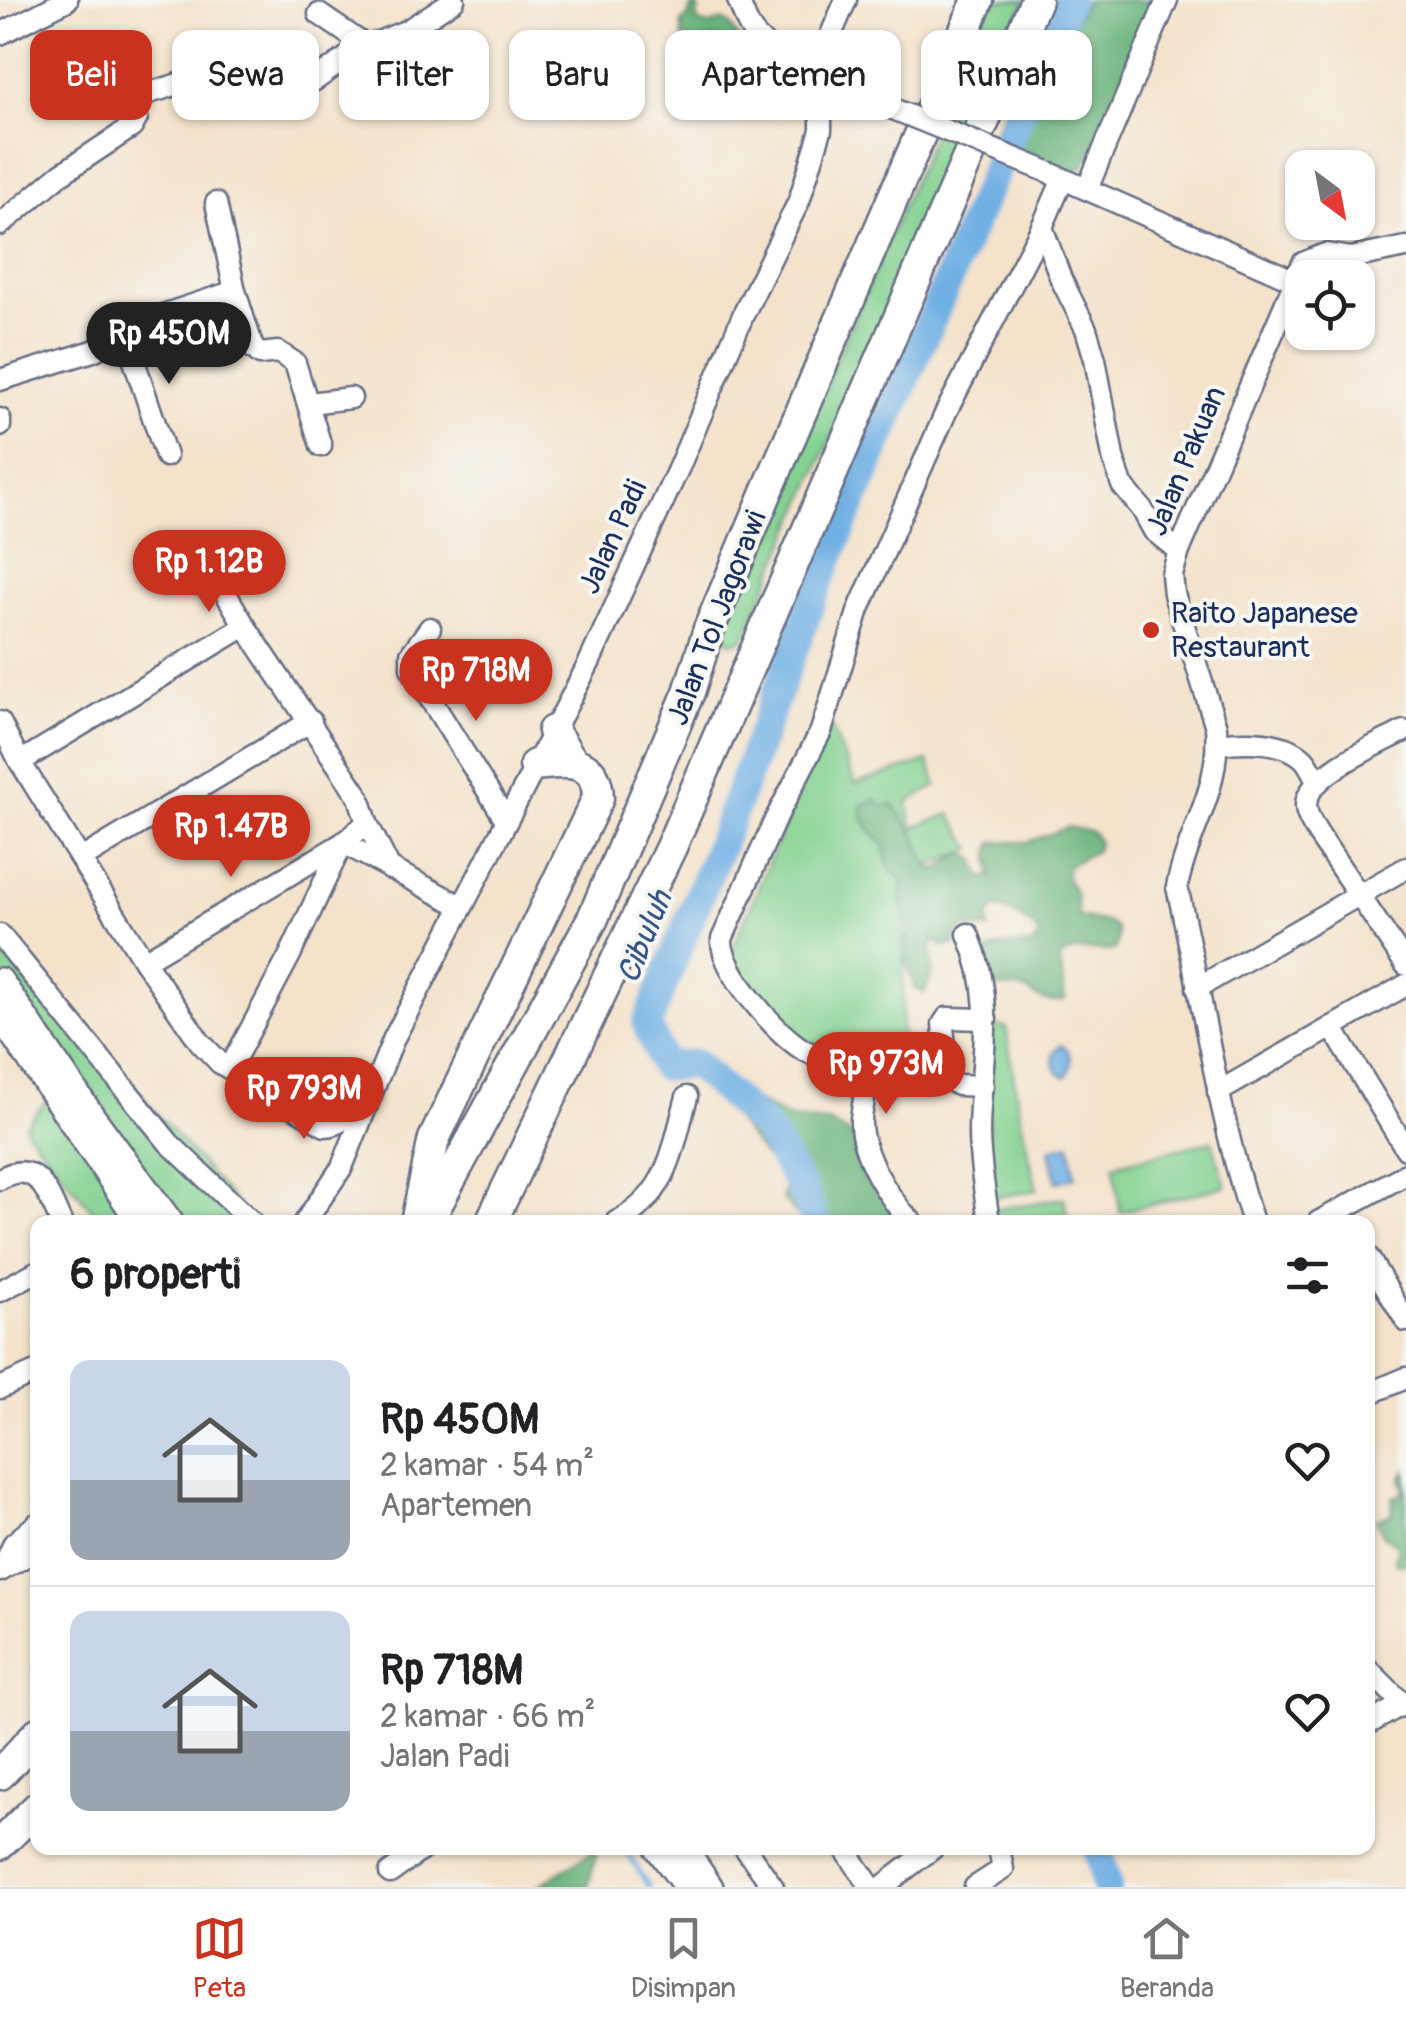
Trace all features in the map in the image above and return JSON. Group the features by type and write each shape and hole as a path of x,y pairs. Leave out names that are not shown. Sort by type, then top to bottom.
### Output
{"highway":[{"name":"Jalan Tol Jagorawi","path":"432,1215 593,918 689,692 709,629 978,0"},
{"name":"Jalan Tol Jagorawi","path":"494,1215 671,847 1036,0"},
{"path":"709,629 711,643 735,658 748,658 757,649"},
{"path":"418,1215 434,1139 598,798 598,782 591,772 572,761 553,731"},
{"path":"535,765 572,761"},
{"path":"0,1774 30,1742"},
{"path":"0,1844 30,1814"}],"main road":[{"path":"0,980 93,1118 165,1215"},
{"path":"0,1015 135,1215"},
{"path":"663,1855 687,1887"},
{"path":"689,1855 710,1887"}],"street":[{"path":"0,34 67,0"},
{"path":"408,30 454,0"},
{"path":"738,0 751,30"},
{"path":"833,30 846,0"},
{"path":"1088,189 1167,0"},
{"path":"319,14 343,30"},
{"path":"0,225 62,174 132,127 137,118 136,102 142,96 208,73 246,68 307,82 339,61"},
{"path":"901,112 1088,189 1285,276"},
{"name":"Jalan Padi","path":"310,1215 342,1167 394,1038 605,627 744,313 799,201 821,120"},
{"path":"906,1215 878,1180 862,1133 865,1090 861,1081 852,1072 801,1048 774,1028 732,970 724,956 722,939 820,731 859,609 946,412 1042,227 1054,175"},
{"path":"216,202 235,291 255,351 278,352 296,363 322,446"},
{"path":"1042,227 1090,344 1122,485 1142,508 1154,531 1179,551"},
{"path":"1308,260 1325,254 1372,256 1406,246"},
{"path":"0,380 93,350 156,317 235,291"},
{"name":"Jalan Pakuan","path":"1250,1215 1218,1092 1177,887 1182,860 1211,791 1217,744 1216,727 1174,594 1172,575 1285,300"},
{"path":"125,334 166,456"},
{"path":"309,403 351,398"},
{"path":"0,418 0,426"},
{"path":"216,577 359,797 367,824 390,870"},
{"path":"20,762 245,626"},
{"path":"430,628 412,654 411,668 506,820"},
{"path":"81,859 310,721"},
{"path":"0,722 20,762 144,961 200,1042 230,1068 326,1126 342,1121 362,1094 376,1085"},
{"path":"1404,731 1317,780 1306,803 1310,819 1406,965"},
{"path":"1217,744 1251,740 1272,745 1303,758 1317,780"},
{"path":"144,961 367,824"},
{"path":"343,842 461,906"},
{"path":"230,1068 290,955 343,842"},
{"path":"1197,988 1406,868"},
{"path":"968,934 980,966 986,1019 979,1126 980,1168 989,1215"},
{"path":"0,935 169,1143 245,1215"},
{"path":"1218,1092 1406,985"},
{"path":"984,1086 958,1085 947,1078 943,1024 947,1018 986,1019"},
{"path":"1332,1027 1406,1149"},
{"path":"630,1215 652,1197 664,1176 687,1098"},
{"path":"0,1180 18,1173 32,1176 48,1190 58,1215"},
{"path":"1345,1215 1406,1174"},
{"path":"1375,1269 1406,1321"},
{"path":"0,1291 30,1274"},
{"path":"0,1388 30,1375"},
{"path":"1375,1391 1406,1378"},
{"path":"1,1570 14,1543 30,1530"},
{"path":"1,1570 30,1554"},
{"path":"1375,1676 1404,1705 1375,1720"},
{"path":"390,1872 414,1855"},
{"path":"750,1855 773,1887"},
{"path":"849,1855 871,1887"},
{"path":"882,1887 924,1855"},
{"path":"975,1887 1003,1869 1000,1855"}],"green space":[{"path":"991,0 1026,0 1012,30 978,30"},
{"path":"1055,0 1087,0 1070,30 1041,30"},
{"path":"1087,0 1160,0 1099,142 1082,168 1067,173 1012,147 1023,120 1092,120 1092,30 1070,30"},
{"path":"697,6 696,18 700,23 712,25 722,20 733,30 682,30 690,9"},
{"path":"939,120 969,120 744,639 732,643 719,632"},
{"path":"1000,120 1023,120 1012,147 992,137"},
{"path":"831,725 855,784 928,761 937,786 908,802 912,828 950,814 973,849 920,869 905,909 901,1071 863,1067 772,1024 727,962 793,804"},
{"path":"875,799 882,806 893,804 916,836 928,865 937,870 966,854 975,859 982,878 992,876 990,853 994,842 1028,842 1069,827 1092,832 1098,841 1096,851 1067,866 1066,877 1076,895 1078,916 1108,923 1117,931 1115,950 1080,950 1060,958 1065,1000 1048,1001 1018,988 995,987 986,983 982,954 1002,946 1032,945 1040,937 1020,917 994,908 988,918 989,929 966,928 953,942 956,944 944,947 934,941 933,973 924,993 914,988 904,953 909,931 901,900 903,879 890,868 884,843 868,827 862,812 861,805"},
{"path":"0,935 246,1215 165,1215 0,980"},
{"path":"990,1027 1006,1027 1037,1190 987,1199"},
{"path":"52,1095 136,1215 96,1215 25,1125"},
{"path":"750,1098 791,1119 828,1122 856,1138 902,1215 797,1215 782,1198 786,1183 733,1117"},
{"path":"1212,1141 1226,1186 1120,1212 1114,1165"},
{"path":"1064,1198 1068,1215 992,1215 991,1210"},
{"path":"1406,1471 1406,1565 1395,1563 1398,1546 1384,1535 1376,1519 1392,1514 1393,1497 1401,1495 1405,1488 1401,1480"},
{"path":"587,1855 596,1855 588,1887 537,1887"}],"water":[{"path":"1061,1045 1071,1060 1066,1077 1058,1073 1053,1061"},
{"path":"1070,1144 1076,1177 1057,1182 1050,1149"}],"waterway":[{"path":"812,1215 766,1129 695,1064 664,1067 647,1024 722,840 819,581 1068,0"},
{"path":"628,1855 649,1887"},
{"name":"Cibuluh","path":"1100,1855 1107,1887"}],"place":[{"name":"Raito Japanese Restaurant","path":"1151,630"}]}
